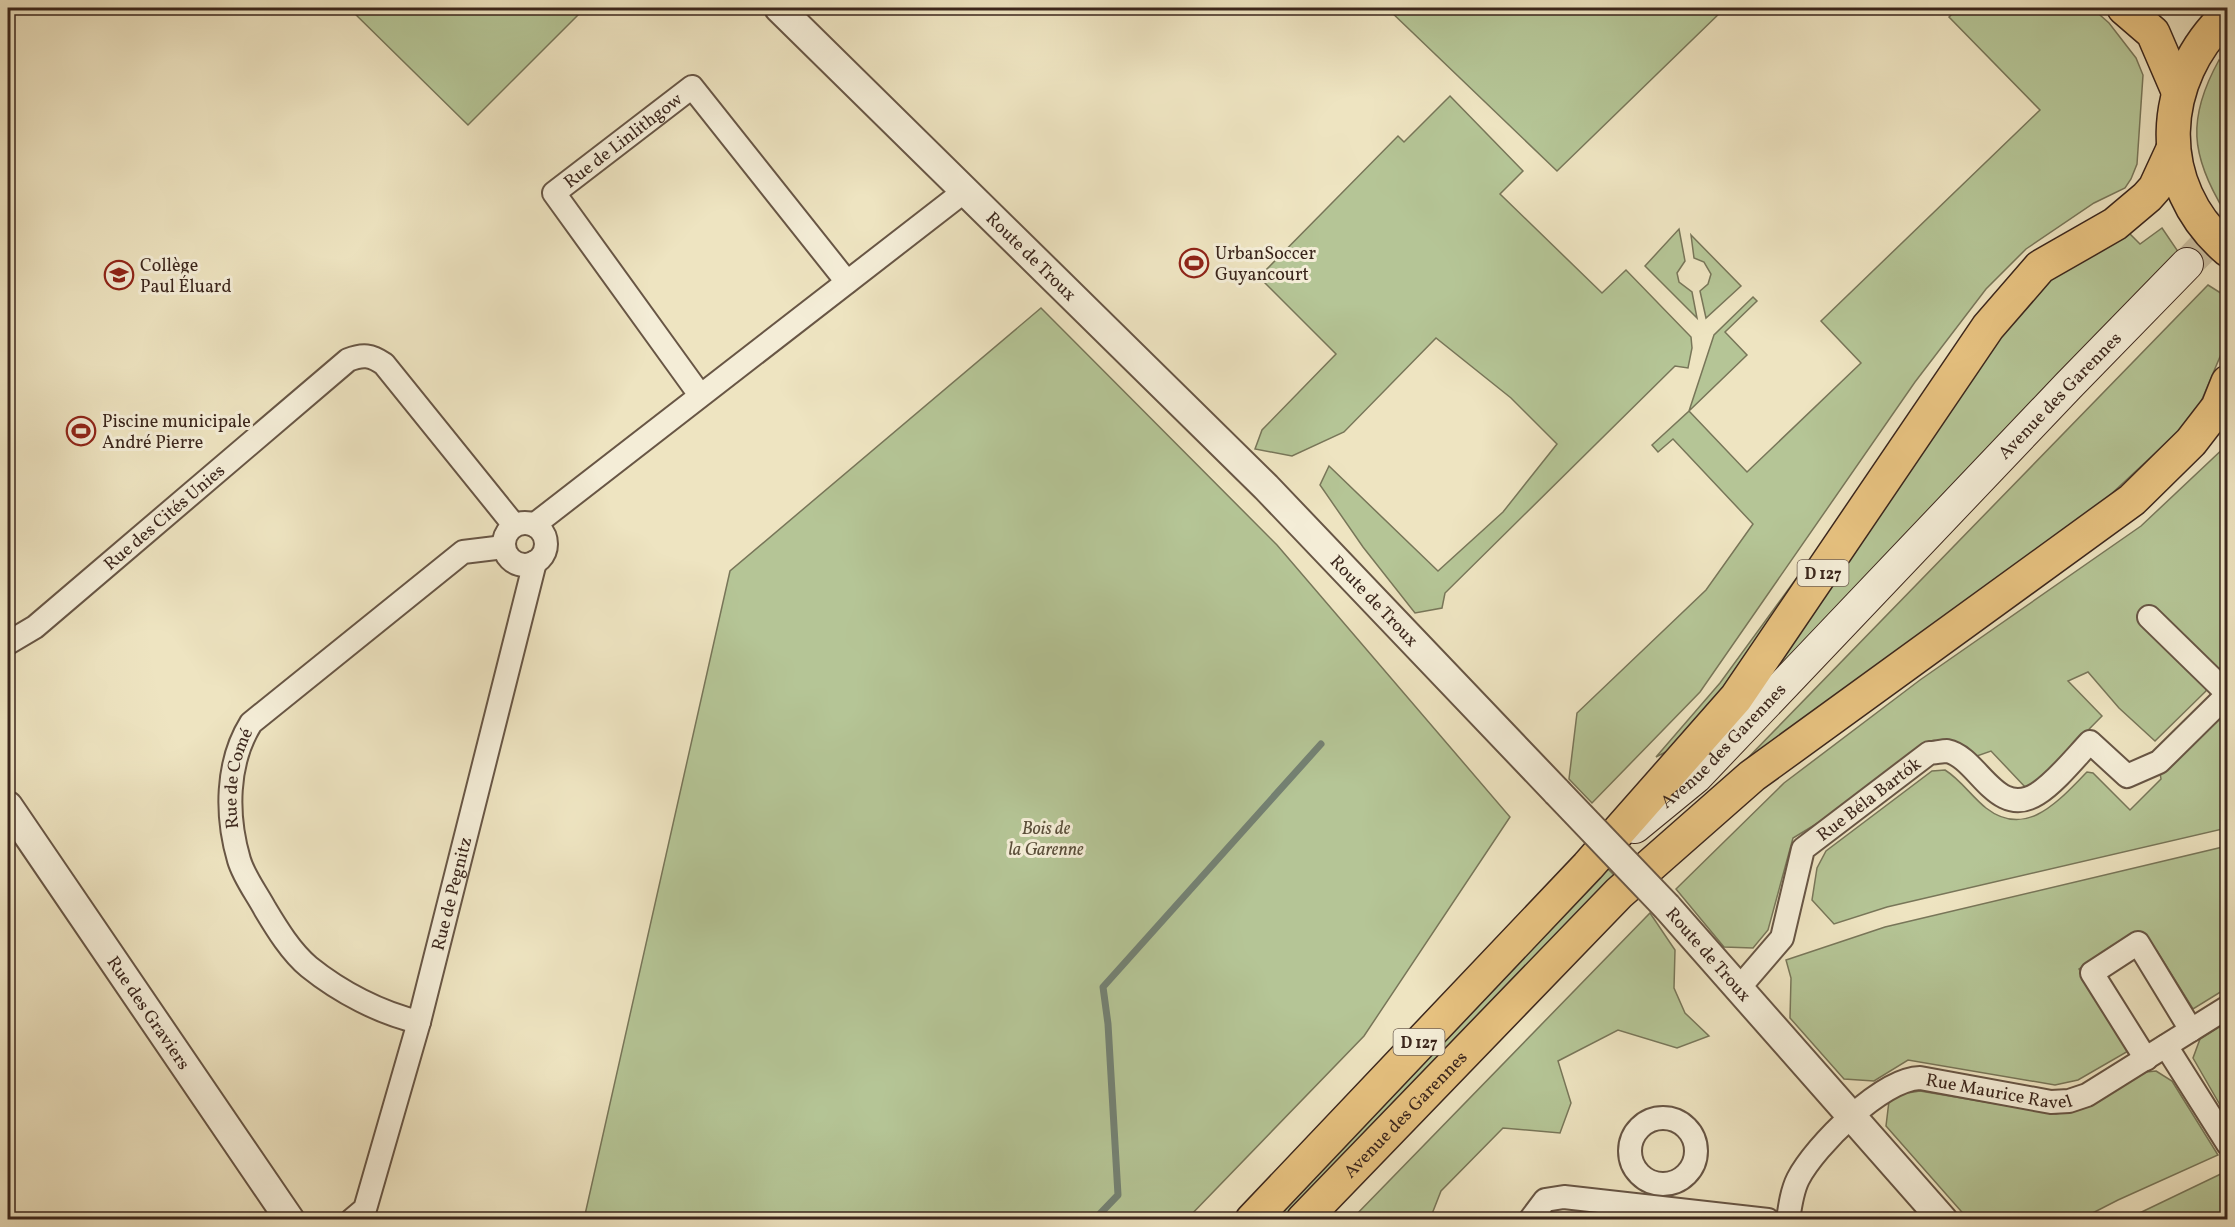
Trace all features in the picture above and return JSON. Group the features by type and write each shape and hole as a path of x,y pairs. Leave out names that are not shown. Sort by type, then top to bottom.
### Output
{"main road":[{"path":"2124,8 2153,33 2178,91"},
{"path":"2228,14 2210,30 2191,58 2178,91 2173,120 2173,149 2181,182 2195,213 2216,240 2228,250"},
{"name":"D 127","path":"1588,866 1736,698 1988,327 2040,267 2115,224 2147,197 2163,175 2173,149"},
{"name":"Avenue des Garennes","path":"1252,1220 1588,866 1696,777 2068,386 2193,269 1726,764 1619,893 1303,1220"},
{"name":"D 127","path":"1619,893 1752,776 2132,500 2191,442 2218,407 2228,382"}],"street":[{"name":"Route de Troux","path":"779,8 1266,487 1667,906 1943,1220"},
{"name":"Rue de Linlithgow","path":"700,395 554,193 693,87 847,282"},
{"path":"524,525 545,540 544,553 535,562 522,565 510,559 504,547 506,534 524,525 700,395 966,190"},
{"name":"Rue des Cités Unies","path":"8,643 35,627 348,360 356,357 366,355 384,364 524,525"},
{"name":"Rue de Comé","path":"419,1022 394,1016 342,989 308,966 277,930 239,862 230,810 235,756 251,723 464,552 504,547"},
{"name":"Rue de Pegnitz","path":"352,1220 365,1209 419,1022 535,562"},
{"name":"Rue Béla Bartók","path":"1739,988 1782,938 1803,849 1929,753 1948,752 1964,760 1988,787 2006,797 2022,800 2037,794 2090,742 2127,776 2159,762 2228,694 2150,616"},
{"name":"Rue des Graviers","path":"8,806 290,1220"},
{"path":"2146,1059 2092,974 2138,943 2191,1030"},
{"name":"Rue Maurice Ravel","path":"1788,1220 1797,1181 1818,1149 1852,1117 1908,1078 1920,1078 2051,1102 2069,1101 2087,1095 2228,1007"},
{"path":"2166,1046 2228,1144"},
{"path":"1656,1214 1660,1183"},
{"path":"1530,1220 1538,1206 1551,1197 1656,1214 1768,1220"}],"green space":[{"path":"349,8 585,8 468,125"},
{"path":"1387,8 1725,8 1557,171"},
{"path":"1959,8 2092,8 2109,23 2136,58 2143,75 2137,164 2131,179 2125,188 2094,203 2026,249 1986,289 1915,382 1700,692 1592,803 1569,779 1577,713 1706,590 1753,524 1673,439 1658,452 1652,445 1689,411 1747,472 1861,363 1821,321 2040,110 1949,17"},
{"path":"2219,60 2228,68 2228,209 2225,212 2205,172 2199,154 2197,136 2202,100"},
{"path":"1450,96 1523,171 1500,194 1602,293 1626,270 1691,337 1692,348 1688,368 1675,366 1445,593 1442,608 1415,613 1363,547 1320,485 1329,466 1438,571 1503,512 1557,444 1511,398 1436,338 1344,432 1292,456 1255,449 1262,430 1336,354 1259,277 1398,136 1404,142"},
{"path":"2162,228 2181,256 1717,740 1988,337 2057,266 2125,229 2140,244"},
{"path":"1679,229 1685,261 1677,273 1679,282 1692,292 1697,318 1645,266"},
{"path":"1691,235 1741,286 1706,318 1700,291 1708,284 1711,274 1704,262 1694,258"},
{"path":"2208,285 2227,297 2227,340 2195,416 2108,497 1740,766"},
{"path":"1753,297 1757,301 1725,332 1747,355 1689,411 1714,335"},
{"name":"Bois de la Garenne","path":"1041,308 1277,545 1510,817 1364,1036 1187,1219 584,1219 730,571"},
{"path":"2227,445 2227,669 2216,668 2154,607 2206,683 2206,691 2155,741 2119,708 2088,672 2068,681 2102,716 2037,782 2027,789 1991,751 1974,757 1933,753 1793,838 1768,930 1753,948 1724,947 1676,889 1784,783 1920,680 2141,526"},
{"path":"1825,539 1685,742 1656,757 1720,683"},
{"path":"2227,707 2227,828 1887,907 1834,924 1812,900 1817,868 1826,851 1932,771 1945,770 1986,808 2001,817 2015,820 2029,818 2054,804 2087,772 2093,773 2130,810 2161,779 2160,773"},
{"path":"2227,846 2227,988 2193,1009 2157,951 2154,952 2139,932 2079,969 2130,1050 2078,1080 2055,1085 1908,1060 1874,1081 1844,1079 1790,1018 1791,978 1786,960 1885,927"},
{"path":"1607,868 1617,878 1287,1219 1268,1220"},
{"path":"1650,913 1675,950 1674,988 1685,1013 1709,1036 1677,1048 1618,1030 1558,1061 1571,1103 1560,1133 1503,1128 1441,1191 1430,1219 1352,1219"},
{"path":"2227,1022 2227,1117 2193,1058 2200,1039"},
{"path":"2156,1071 2172,1081 2218,1155 2081,1219 1968,1219 1886,1126 1889,1101 1901,1094 1920,1091 2056,1114 2077,1109 2146,1072"},
{"path":"2227,1171 2227,1219 2127,1219"}],"waterway":[{"path":"1094,1220 1118,1195 1108,1024 1103,987 1321,744"}],"tunnel":[{"path":"2187,264 2228,222"}],"place":[{"name":"UrbanSoccer Guyancourt","path":"1194,263"},
{"name":"Collège Paul Éluard","path":"119,275"},
{"name":"Piscine municipale André Pierre","path":"81,431"}]}
